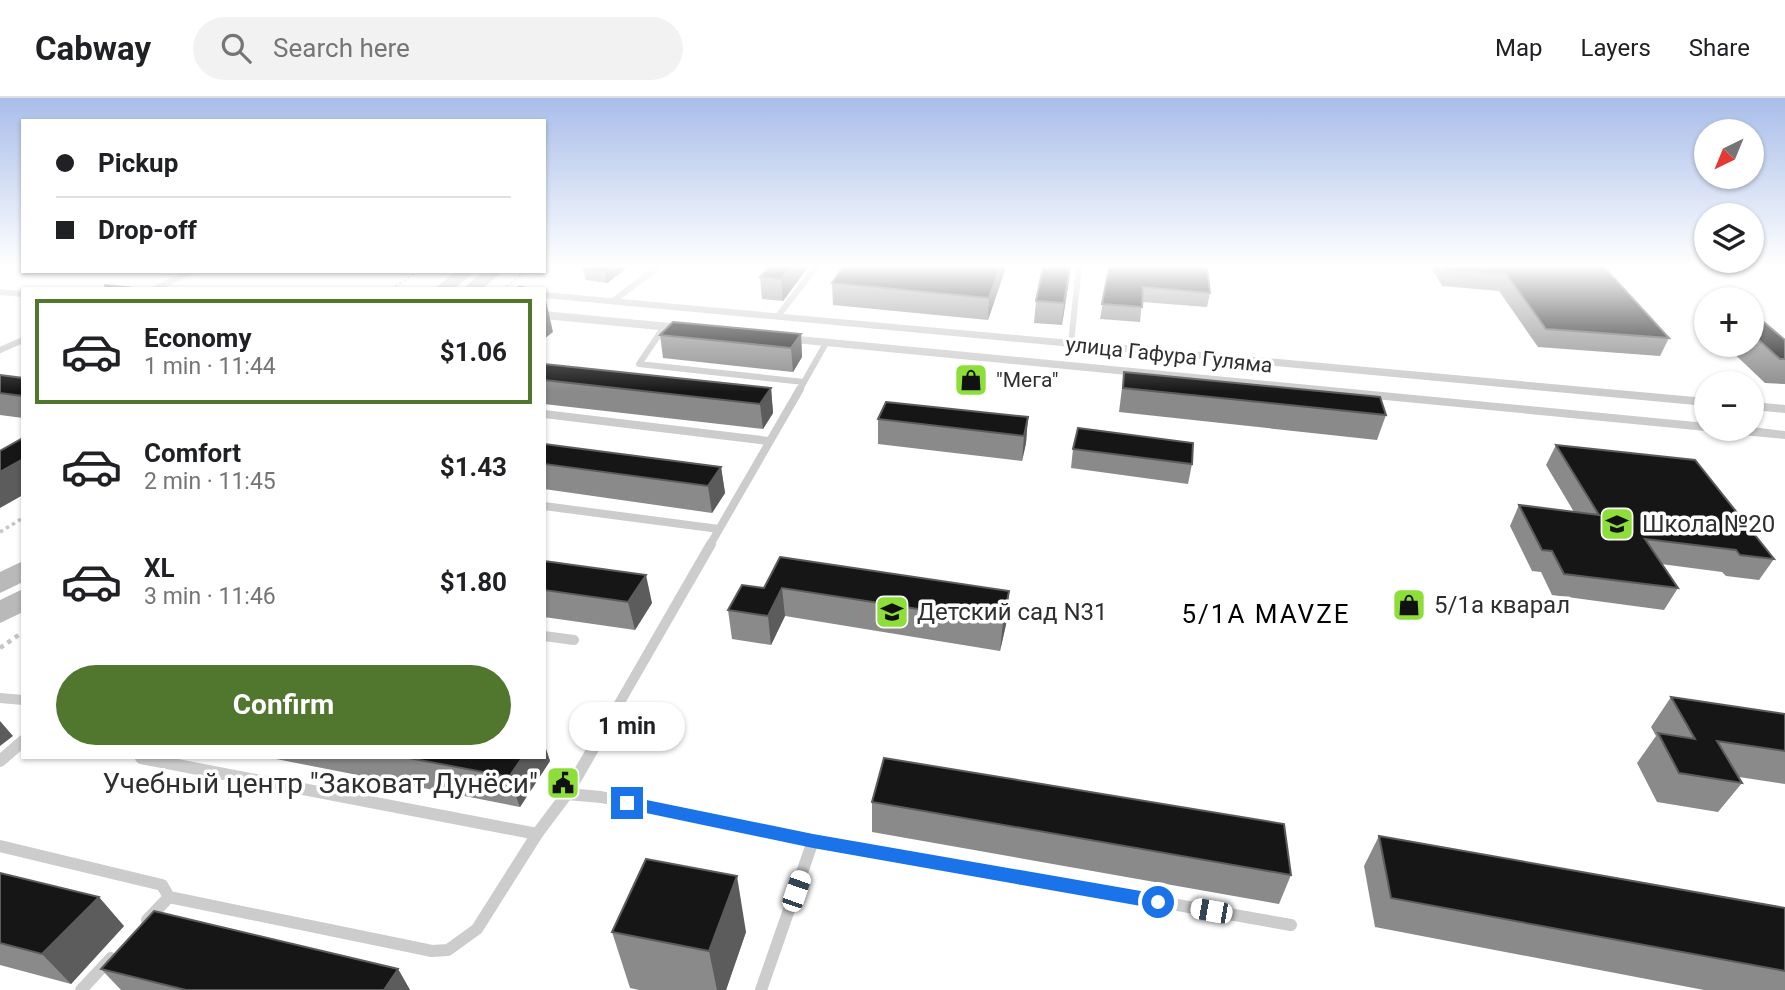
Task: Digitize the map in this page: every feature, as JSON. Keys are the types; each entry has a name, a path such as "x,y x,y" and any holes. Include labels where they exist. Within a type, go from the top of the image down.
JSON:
{"main road":[{"path":"0,584 21,570"},
{"path":"0,614 21,599"}],"street":[{"path":"692,309 1694,401"},
{"path":"546,315 705,331"},
{"name":"улица Гафура Гуляма","path":"759,336 1694,426"},
{"path":"1764,407 1785,409"},
{"path":"1764,433 1785,435"}],"lane":[{"path":"778,317 784,309"},
{"path":"1071,343 1075,309"},
{"path":"664,327 639,364 804,382"},
{"path":"0,350 21,341"},
{"path":"0,846 162,885 169,897 432,951 448,950 477,929 537,834 567,794 826,342"},
{"path":"546,414 769,441"},
{"path":"546,506 719,529"},
{"path":"546,636 574,640"},
{"path":"0,698 21,700"},
{"path":"0,761 21,743"},
{"path":"146,759 537,834"},
{"path":"567,794 601,797 813,841 1291,925"},
{"path":"761,990 813,841"},
{"path":"81,990 169,897"}],"path":[{"path":"0,532 21,519"},
{"path":"0,648 21,633"}],"building":[{"path":"1531,309 1642,309 1669,338 1546,329"},
{"path":"673,322 801,334 791,348 660,335"},
{"path":"1764,322 1785,340 1785,359 1780,359 1764,345"},
{"path":"546,364 771,388 760,404 546,380"},
{"path":"1124,372 1380,397 1386,415 1123,388"},
{"path":"0,375 21,378 21,396 0,393"},
{"path":"886,402 1028,417 1024,436 878,419"},
{"path":"1078,428 1193,443 1192,464 1073,449"},
{"path":"21,439 21,460 0,472 0,451"},
{"path":"546,444 721,467 708,486 546,464"},
{"path":"1556,445 1695,460 1774,559 1740,555 1736,550 1645,539 1678,588 1564,574 1552,551 1542,550 1519,505 1599,515"},
{"path":"780,557 1009,591 1003,622 782,588 768,616 728,610 742,585 764,588"},
{"path":"546,561 646,575 628,602 546,590"},
{"path":"1671,697 1785,714 1785,751 1717,741 1742,783 1679,773 1658,733 1695,739"},
{"path":"884,758 1284,824 1291,875 872,802"},
{"path":"414,759 521,759 509,777"},
{"path":"1379,836 1785,908 1785,971 1391,898"},
{"path":"646,859 737,876 709,951 612,932"},
{"path":"0,873 99,897 42,954 0,943"},
{"path":"154,911 398,969 384,990 186,990 101,969"}],"place":[{"name":"\"Мега\"","path":"971,380"},
{"name":"Школа №20","path":"1617,524"},
{"name":"5/1а кварал","path":"1409,605"},
{"name":"Детский сад N31","path":"892,612"},
{"name":"Учебный центр \"Заковат Дунёси\"","path":"563,783"}],"district":[{"name":"5/1A MAVZE","path":"1266,614"}],"route":[{"path":"627,803 813,841 1158,902"}]}
